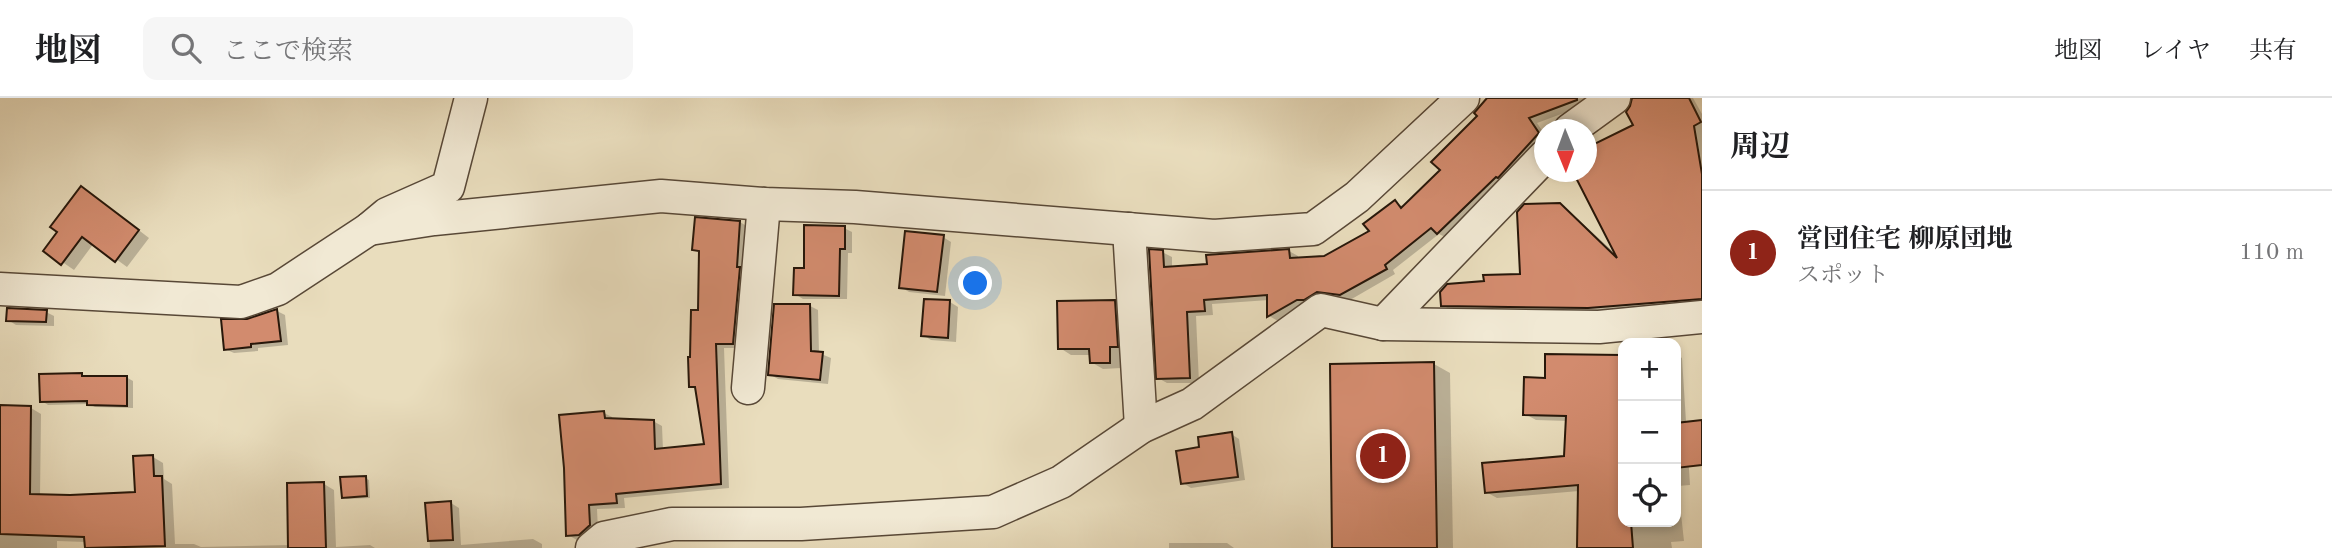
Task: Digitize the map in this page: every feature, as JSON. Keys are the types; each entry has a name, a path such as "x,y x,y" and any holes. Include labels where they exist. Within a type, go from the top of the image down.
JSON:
{"street":[{"path":"0,289 242,302 278,289 369,229 387,214 448,187 471,98"},
{"path":"369,229 434,219 661,196 764,204 855,207 1214,236 1313,229 1357,197 1462,98"},
{"path":"1585,119 1614,98"},
{"path":"1383,324 1534,167"},
{"path":"748,388 764,204"},
{"path":"1129,229 1141,428"},
{"path":"592,548 604,538 672,524 801,524 993,512 1061,482 1141,428 1192,404 1321,310 1383,324 1599,327 1702,317"}],"building":[{"path":"1487,98 1577,98 1529,118 1534,126 1534,138 1498,178 1437,234 1431,228 1385,265 1387,269 1340,295 1317,292 1267,317 1267,295 1204,300 1205,311 1187,312 1190,378 1156,379 1149,249 1163,250 1164,267 1207,264 1206,255 1289,249 1290,258 1324,256 1369,231 1363,224 1395,200 1401,208 1440,170 1431,162 1477,116 1474,113"},
{"path":"1632,98 1689,98 1701,122 1694,126 1702,174 1702,299 1588,308 1441,306 1440,292 1447,284 1484,281 1483,275 1520,274 1517,212 1524,204 1560,203 1617,258 1578,182 1597,182 1597,143 1633,125 1626,112"},
{"path":"81,186 139,230 115,262 82,237 61,265 43,251 57,232 50,227"},
{"path":"695,217 740,221 737,267 740,267 733,344 716,344 721,484 616,494 617,503 589,505 590,525 579,535 566,536 559,415 604,411 605,418 654,420 655,449 704,444 695,387 689,387 691,310 698,310 699,251 692,250"},
{"path":"804,225 845,226 845,249 840,249 839,296 793,295 794,268 804,268"},
{"path":"905,231 944,235 937,292 899,288"},
{"path":"924,299 950,300 948,338 921,336"},
{"path":"1115,300 1118,347 1110,347 1110,363 1090,363 1089,349 1058,349 1057,301"},
{"path":"774,304 810,304 811,351 823,352 820,380 768,375"},
{"path":"7,308 47,310 46,322 6,321"},
{"path":"277,309 281,341 224,350 221,319 247,319"},
{"path":"1545,354 1618,355 1618,527 1631,527 1633,548 1577,548 1578,485 1485,493 1482,463 1564,456 1566,416 1523,415 1524,377 1545,378"},
{"path":"1434,362 1437,548 1332,548 1330,364"},
{"path":"82,373 82,376 127,376 127,406 87,405 87,401 40,402 39,374"},
{"path":"0,405 31,406 30,494 135,492 133,456 153,455 154,476 162,476 165,546 85,548 84,537 0,534"},
{"path":"1702,420 1702,465 1681,467 1681,422"},
{"path":"1232,432 1238,477 1181,484 1176,451 1199,447 1198,437"},
{"path":"366,476 367,496 342,498 340,477"},
{"path":"324,482 326,548 288,548 287,483"},
{"path":"451,501 453,540 428,541 425,503"}],"place":[{"name":"営団住宅 柳原団地","path":"1383,456"}]}
